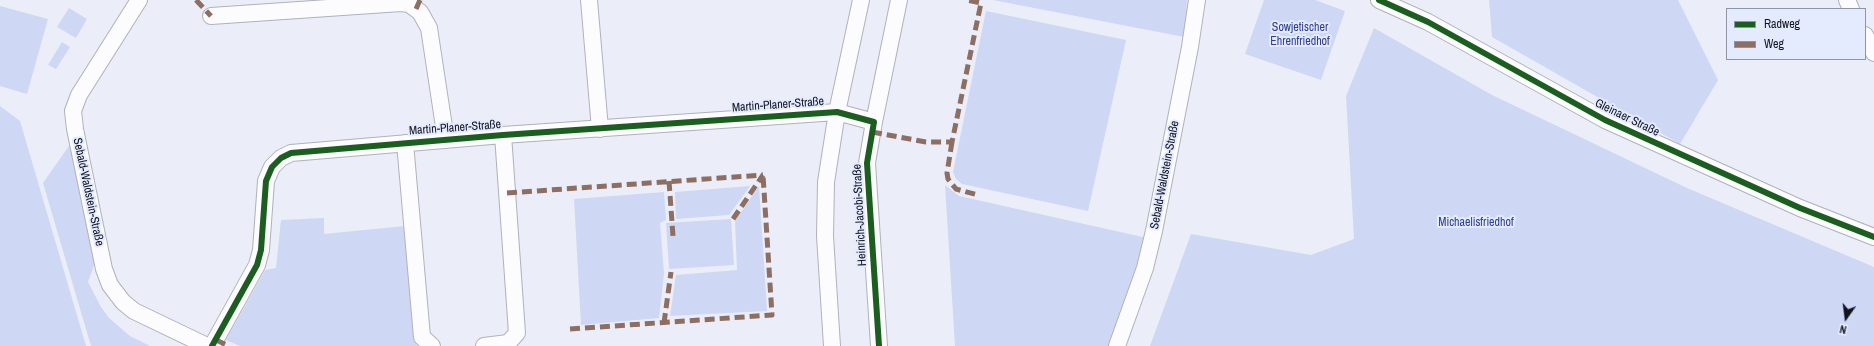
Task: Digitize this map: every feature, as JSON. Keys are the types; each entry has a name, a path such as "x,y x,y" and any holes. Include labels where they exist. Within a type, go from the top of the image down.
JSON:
{"street":[{"name":"Sebald-Waldstein-Straße","path":"139,0 79,95 73,111 74,129 104,269 110,285 123,302 134,311 207,346"},
{"path":"589,0 600,129"},
{"name":"Martin-Planer-Straße","path":"832,346 824,236 826,182 837,112 860,0"},
{"name":"Heinrich-Jacobi-Straße","path":"879,346 867,163 899,0"},
{"name":"Sebald-Waldstein-Straße","path":"1117,346 1145,268 1154,231 1190,47 1197,0"},
{"name":"Gleinaer Straße","path":"1379,0 1414,7 1605,120 1800,208 1874,237"},
{"name":"Martin-Planer-Straße","path":"211,16 401,3 409,4 420,12 429,28 446,140"},
{"path":"1866,37 1874,53"},
{"path":"837,112 874,122"},
{"name":"Martin-Planer-Straße","path":"212,346 257,265 261,250 266,181 272,167 280,158 291,153 503,135 837,112"},
{"name":"Martin-Planer-Straße","path":"484,346 508,343 517,333 503,135"},
{"name":"Martin-Planer-Straße","path":"405,143 422,337 432,346"}],"green space":[{"path":"993,0 1187,0 1184,37"},
{"name":"Sowjetischer Ehrenfriedhof","path":"1264,0 1315,0 1345,11 1321,80 1245,54"},
{"path":"1489,0 1678,0 1718,80 1680,144 1492,37"},
{"path":"0,6 48,19 27,94 0,86"},
{"path":"69,8 87,19 76,38 57,27"},
{"path":"986,11 1126,40 1088,211 962,184 956,179 953,172"},
{"name":"Michaelisfriedhof","path":"1374,28 1492,95 1687,188 1874,267 1874,346 1150,346 1191,234 1311,255 1354,239 1346,96"},
{"path":"62,42 70,47 56,69 48,65"},
{"path":"0,106 20,121 86,346 0,346"},
{"path":"71,143 96,260 88,282 101,307 109,318 130,336 150,346 91,346 43,183"},
{"path":"945,185 959,196 1147,238 1111,346 955,346"},
{"path":"750,186 729,215 676,219 675,192"},
{"path":"759,186 767,311 670,316 676,275 737,270 735,221"},
{"path":"664,192 666,220 660,223 664,273 659,318 581,325 574,199"},
{"path":"324,218 324,234 405,226 415,342 417,346 240,346 226,340 265,270 276,268 281,220"},
{"path":"731,219 734,265 669,269 666,223"}],"marked path":[{"path":"196,0 211,16"},
{"path":"416,9 420,0"},
{"path":"872,132 926,142 952,142 981,3 967,0"},
{"path":"952,142 947,173 948,179 956,189 978,195"},
{"path":"507,193 763,175"},
{"path":"733,219 763,175"},
{"path":"570,329 772,315 763,175"},
{"path":"669,181 673,236"},
{"path":"664,323 671,272"},
{"path":"216,340 229,346"}],"cycle path":[{"path":"1379,0 1428,22 1605,120 1800,208 1874,237"},
{"path":"212,346 257,265 261,250 266,181 272,167 281,158 291,153 503,135 837,112 874,122 867,163 879,346"}]}
